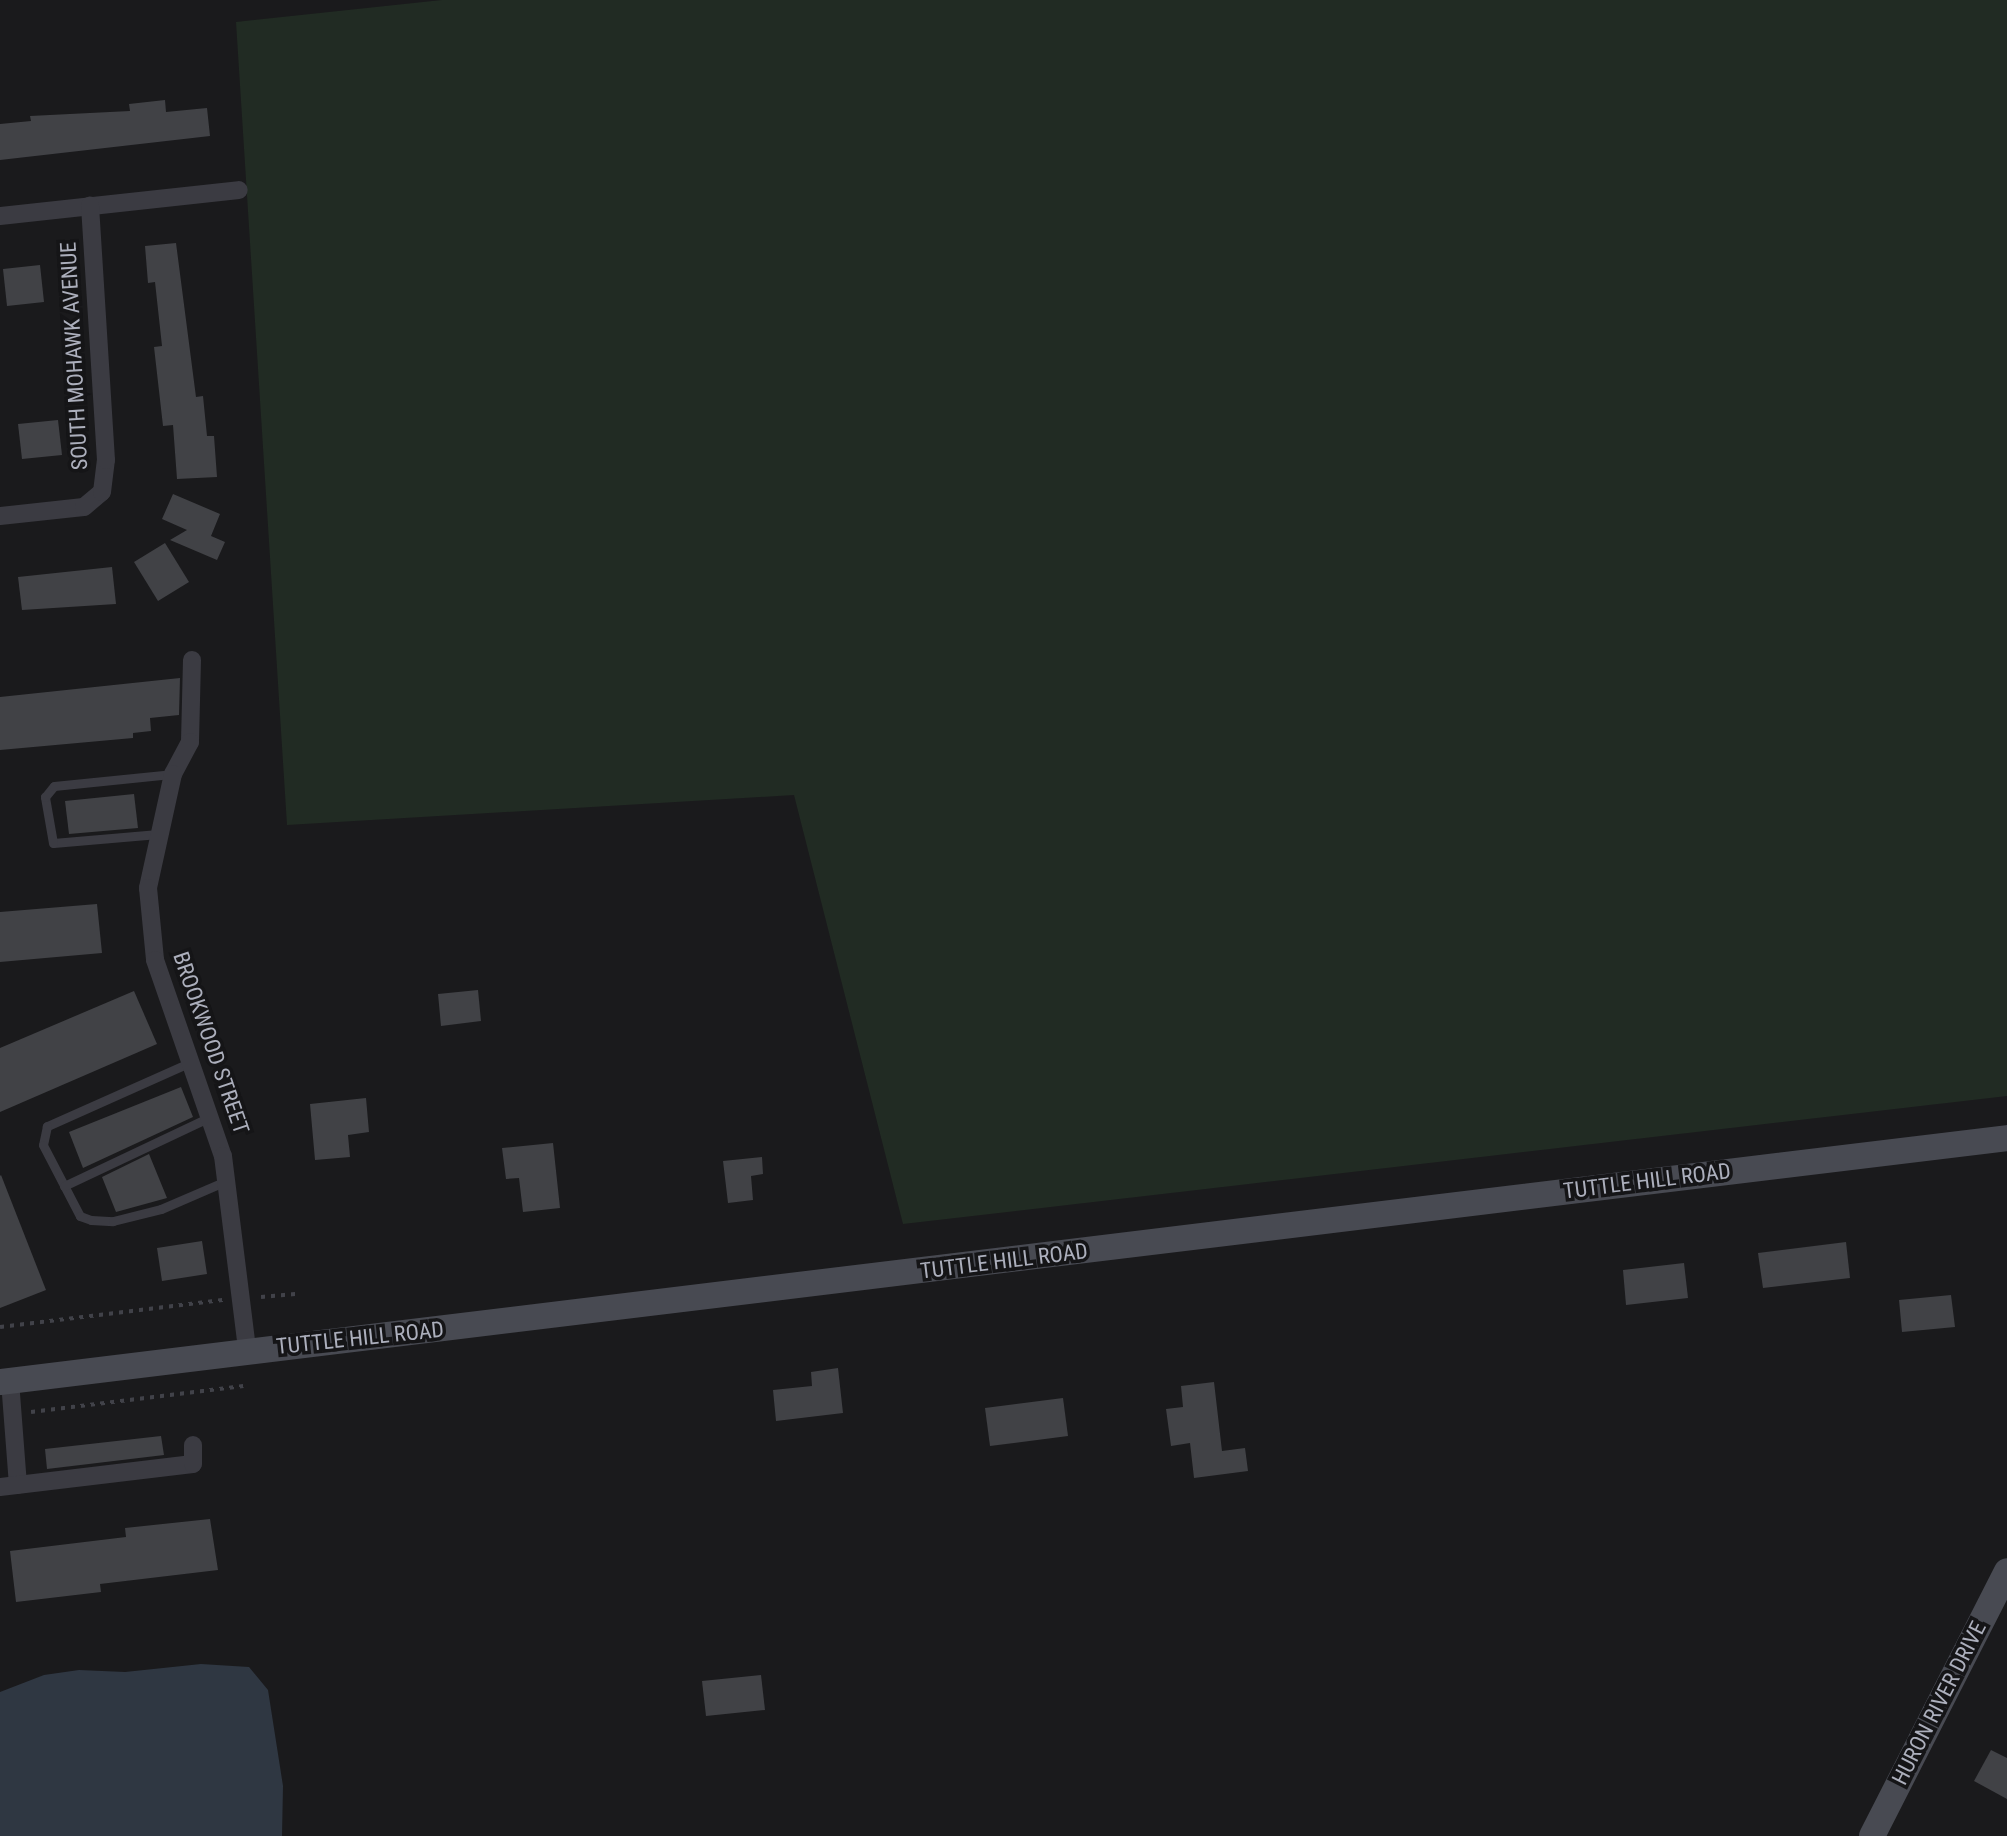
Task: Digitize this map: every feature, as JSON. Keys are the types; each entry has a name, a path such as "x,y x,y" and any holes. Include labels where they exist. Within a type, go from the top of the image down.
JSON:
{"main road":[{"name":"TUTTLE HILL ROAD","path":"5,1381 2007,1138"},
{"name":"HURON RIVER DRIVE","path":"1872,1836 2007,1571"}],"street":[{"path":"0,216 239,190"},
{"name":"SOUTH MOHAWK AVENUE","path":"0,516 84,507 102,492 106,460 90,206"},
{"name":"BROOKWOOD STREET","path":"192,660 190,742 173,774 148,888 155,960 212,1116 227,1180 247,1350"},
{"path":"5,1381 13,1414 9,1486 193,1464 193,1445"}],"lane":[{"path":"158,834 53,843 45,797 54,786 173,774"},
{"path":"191,1062 47,1126 43,1145 80,1216 113,1221 161,1209 227,1180"},
{"path":"64,1186 212,1116"}],"path":[{"path":"0,1327 240,1298 298,1294"},
{"path":"13,1414 243,1386"}],"shaded area":[{"path":"442,0 2007,0 2007,1096 903,1224 794,795 287,825 236,22"},
{"path":"201,1664 249,1667 268,1690 283,1786 282,1836 0,1836 0,1692 44,1675 79,1670 125,1672"}],"building":[{"path":"165,100 166,112 207,108 210,136 0,160 0,124 31,121 30,116 130,111 129,104"},
{"path":"176,243 196,397 203,396 207,436 214,436 217,477 177,479 173,425 163,426 154,347 162,346 155,282 148,283 145,246"},
{"path":"40,265 44,302 7,306 3,269"},
{"path":"58,420 62,455 22,459 18,424"},
{"path":"173,494 220,514 211,536 225,542 217,560 170,540 187,530 162,519"},
{"path":"165,543 189,582 158,601 134,562"},
{"path":"112,567 116,604 22,610 18,577"},
{"path":"180,678 179,715 150,718 151,731 133,733 133,738 0,750 0,697"},
{"path":"134,794 138,828 69,834 65,801"},
{"path":"97,904 102,953 0,962 0,912"},
{"path":"478,990 481,1021 441,1026 438,994"},
{"path":"134,991 157,1044 0,1112 0,1048"},
{"path":"181,1087 193,1117 83,1168 69,1132"},
{"path":"366,1098 369,1132 348,1135 350,1157 315,1160 310,1104"},
{"path":"553,1143 560,1208 523,1212 519,1178 506,1179 502,1148"},
{"path":"149,1154 167,1198 116,1212 102,1177"},
{"path":"762,1157 763,1174 751,1176 753,1200 728,1203 723,1161"},
{"path":"0,1176 46,1290 0,1308"},
{"path":"202,1241 207,1274 162,1281 157,1248"},
{"path":"1846,1242 1850,1278 1763,1288 1758,1253"},
{"path":"1684,1263 1688,1298 1626,1305 1623,1270"},
{"path":"1951,1295 1955,1327 1902,1332 1899,1300"},
{"path":"838,1368 843,1413 776,1421 773,1390 812,1386 811,1372"},
{"path":"1214,1382 1222,1451 1245,1448 1248,1471 1194,1478 1190,1443 1171,1446 1166,1409 1183,1407 1181,1386"},
{"path":"1063,1398 1068,1436 990,1446 985,1408"},
{"path":"161,1436 164,1455 47,1469 45,1449"},
{"path":"210,1519 218,1570 100,1584 101,1592 16,1602 10,1551 126,1537 125,1528"},
{"path":"761,1675 765,1710 706,1716 702,1681"},
{"path":"1991,1750 2007,1758 2007,1799 1974,1781"}]}
